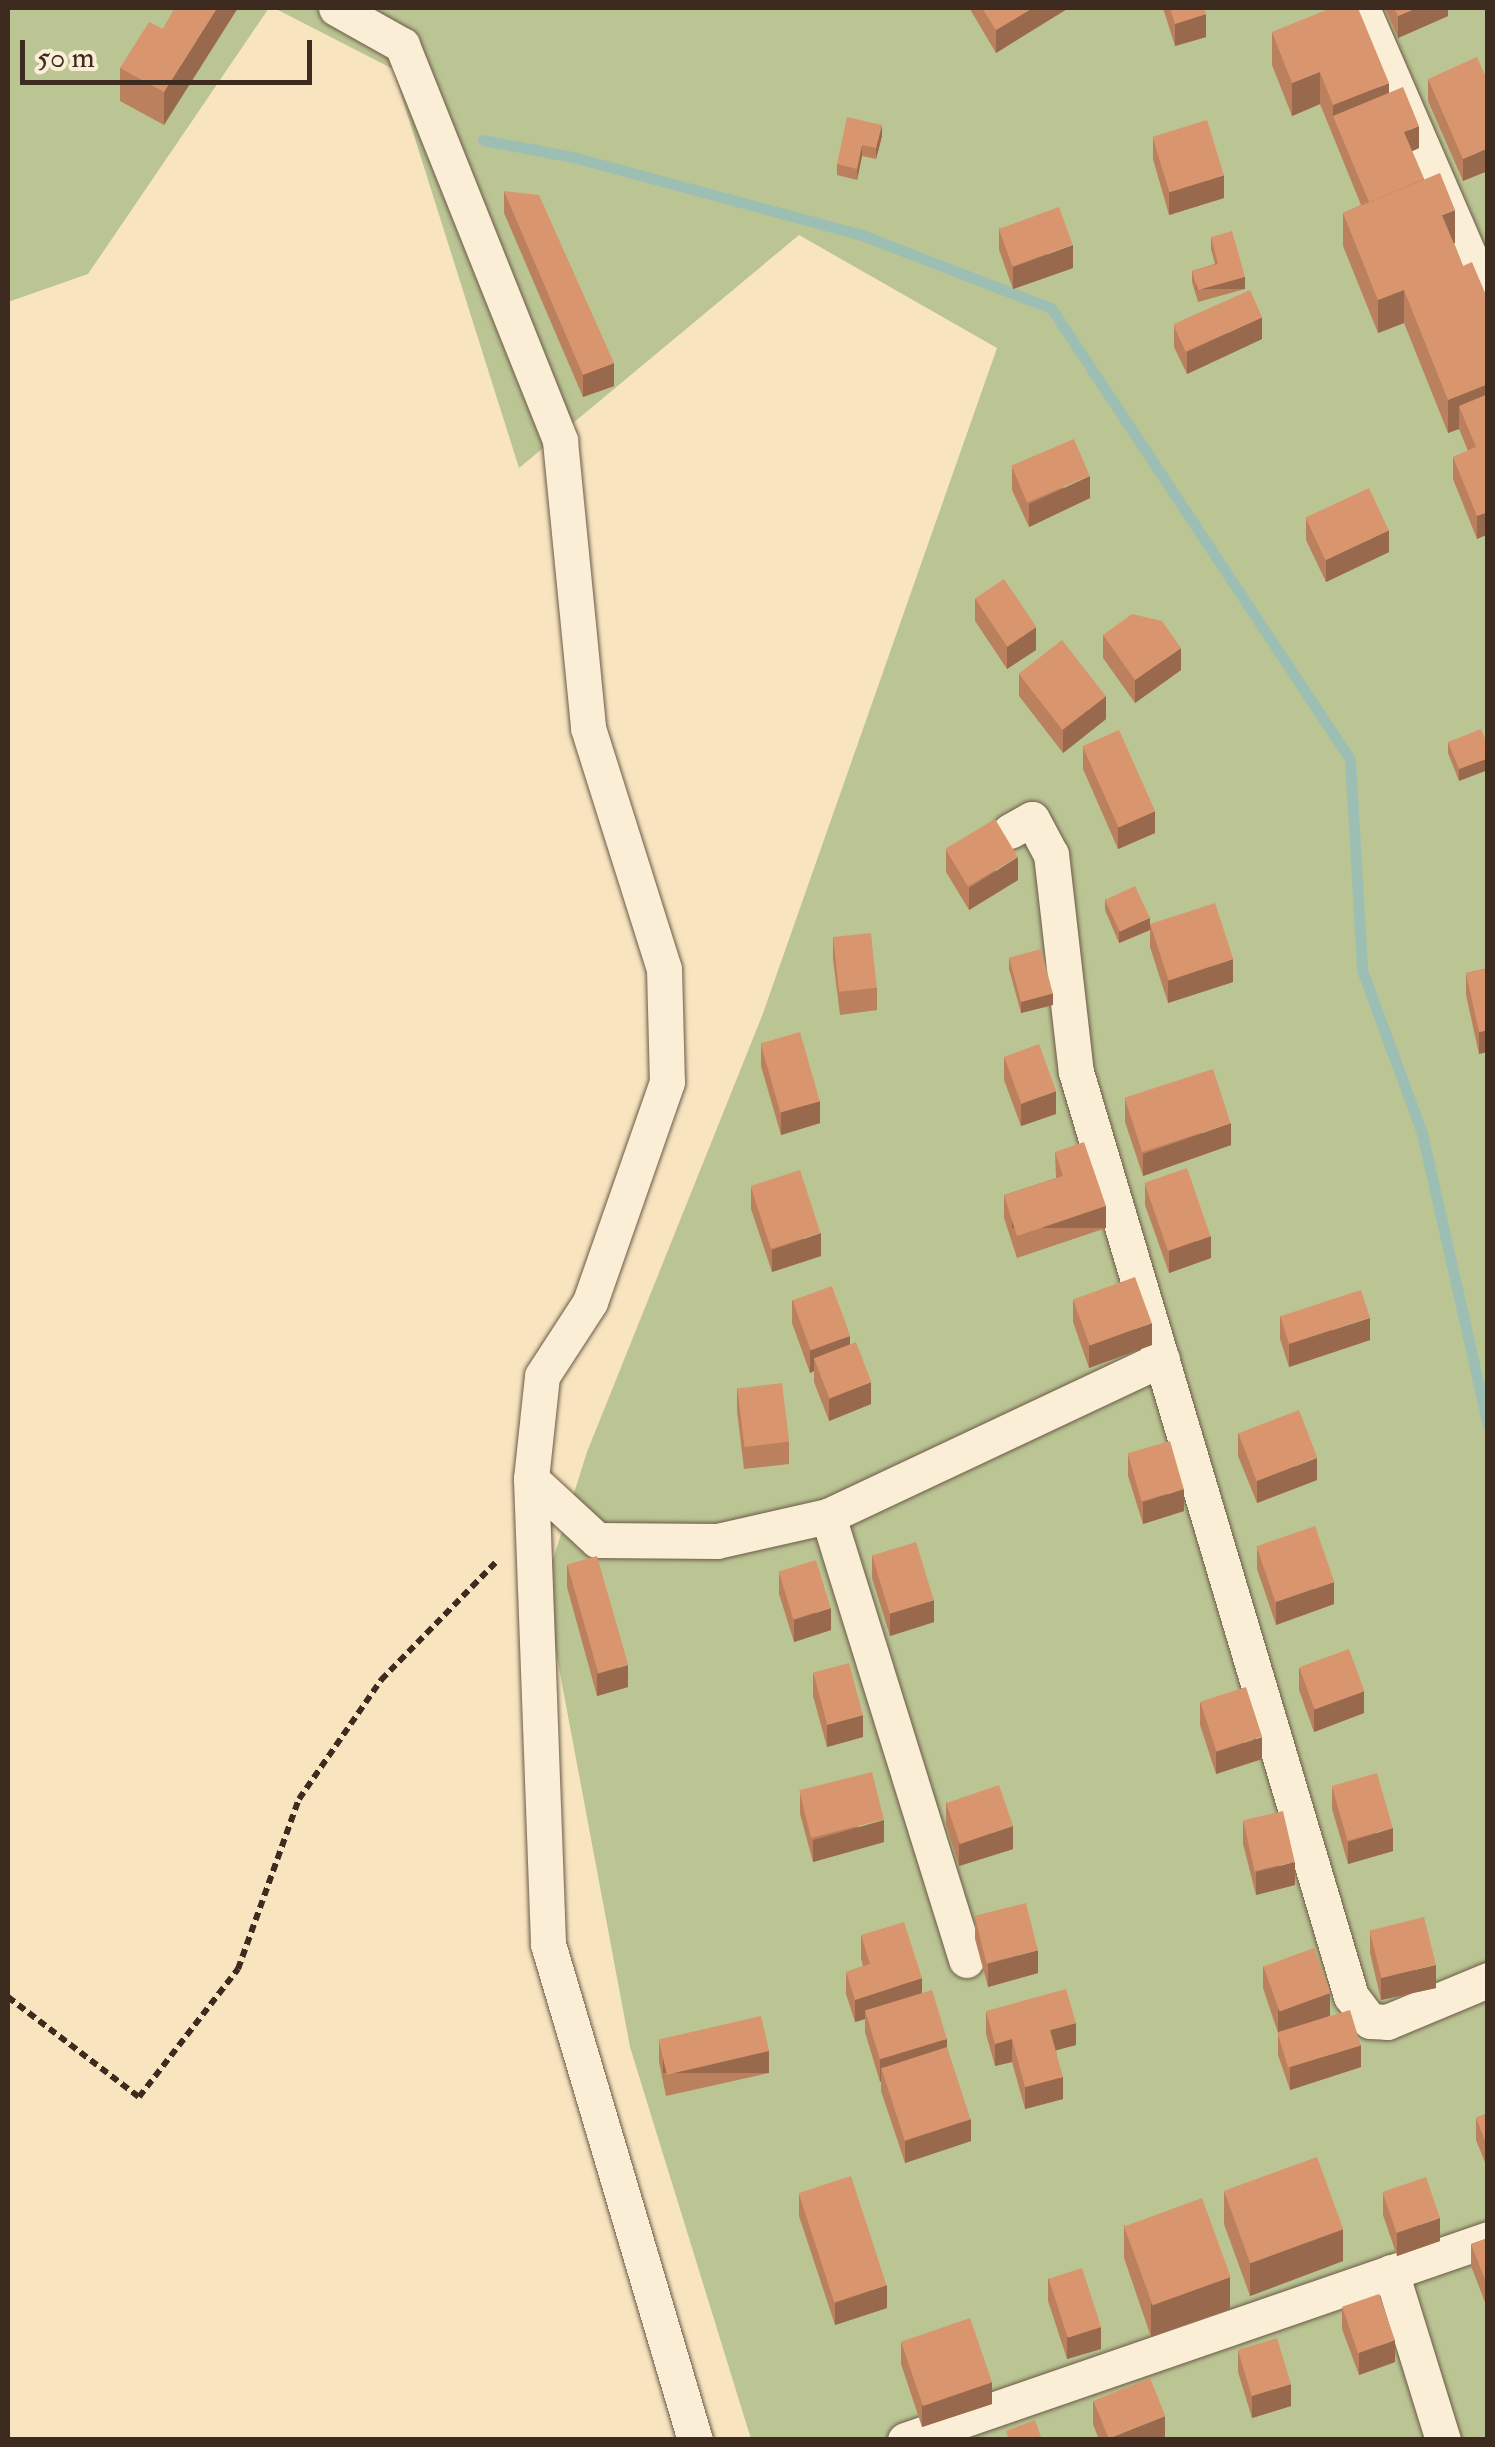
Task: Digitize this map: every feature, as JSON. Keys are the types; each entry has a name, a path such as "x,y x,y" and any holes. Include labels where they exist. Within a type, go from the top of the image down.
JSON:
{"street":[{"path":"336,8 402,44 560,440 588,728 664,969 667,1082 590,1302 542,1376 531,1479 548,1944 695,2440"},
{"path":"1362,8 1488,299"},
{"path":"1010,831 1032,819 1051,854 1076,1072 1351,1996 1370,2021 1387,2022 1488,1980"},
{"path":"531,1479 597,1540 717,1541 828,1516 1162,1359"},
{"path":"828,1516 966,1960"},
{"path":"905,2440 1488,2238"},
{"path":"1391,2272 1443,2440"}],"path":[{"path":"8,1998 138,2097 238,1968 298,1800 381,1680 532,1524"}],"green space":[{"path":"8,8 269,8 88,274 8,302"},
{"path":"274,8 1487,8 1487,2439 751,2439 630,2047 544,1588 587,1452 762,1016 997,348 799,235 519,468 393,69"}],"building":[{"path":"175,8 217,8 164,92 120,68 149,22 163,29"},
{"path":"982,8 1033,8 996,30"},
{"path":"1170,8 1204,8 1206,14 1175,24"},
{"path":"1331,8 1358,8 1389,83 1333,105 1320,72 1292,83 1272,32"},
{"path":"1394,8 1417,8 1398,16"},
{"path":"1477,57 1488,82 1488,148 1463,159 1428,79"},
{"path":"1403,87 1419,126 1404,132 1424,179 1369,202 1333,116"},
{"path":"847,117 882,125 876,148 862,145 857,169 837,164"},
{"path":"1207,120 1224,175 1169,192 1152,137"},
{"path":"1440,173 1455,210 1442,215 1463,266 1472,262 1488,300 1488,384 1448,400 1404,290 1378,300 1343,213"},
{"path":"504,191 539,195 614,363 583,375"},
{"path":"1059,207 1073,245 1013,266 999,229"},
{"path":"1232,231 1245,277 1198,290 1192,271 1218,264 1211,237"},
{"path":"1250,290 1262,317 1185,352 1173,324"},
{"path":"1488,394 1488,512 1477,516 1453,457 1476,447 1459,406"},
{"path":"1074,439 1090,476 1027,502 1011,466"},
{"path":"1369,488 1389,531 1325,560 1306,518"},
{"path":"1004,579 1036,627 1007,647 975,599"},
{"path":"1132,614 1162,621 1181,648 1135,680 1103,635"},
{"path":"1062,640 1106,696 1062,730 1019,674"},
{"path":"1481,729 1488,758 1459,769 1448,742"},
{"path":"1119,730 1155,811 1119,828 1082,746"},
{"path":"995,819 1018,857 968,887 945,849"},
{"path":"1135,886 1150,918 1120,932 1105,900"},
{"path":"1215,903 1233,959 1169,980 1150,924"},
{"path":"871,933 877,988 839,992 833,937"},
{"path":"1041,949 1053,993 1021,1002 1009,958"},
{"path":"1488,968 1488,1030 1479,1032 1466,973"},
{"path":"800,1032 820,1101 780,1113 761,1043"},
{"path":"1039,1044 1056,1091 1021,1104 1004,1057"},
{"path":"1213,1069 1231,1123 1142,1152 1125,1098"},
{"path":"1084,1142 1106,1206 1017,1236 1004,1195 1063,1176 1055,1152"},
{"path":"1187,1168 1210,1236 1168,1251 1144,1183"},
{"path":"800,1170 820,1233 771,1249 751,1186"},
{"path":"1135,1277 1152,1323 1090,1346 1073,1300"},
{"path":"832,1286 850,1336 811,1350 793,1300"},
{"path":"1361,1290 1370,1318 1289,1344 1280,1316"},
{"path":"856,1342 871,1382 829,1398 814,1358"},
{"path":"782,1383 789,1442 745,1447 737,1388"},
{"path":"1299,1410 1317,1458 1257,1481 1238,1433"},
{"path":"1170,1441 1184,1489 1141,1501 1128,1453"},
{"path":"1315,1526 1334,1582 1276,1602 1256,1546"},
{"path":"916,1542 934,1600 890,1614 872,1555"},
{"path":"597,1556 628,1665 598,1673 567,1565"},
{"path":"816,1560 831,1608 793,1619 779,1571"},
{"path":"1349,1649 1364,1691 1315,1709 1299,1667"},
{"path":"849,1663 863,1715 827,1725 813,1673"},
{"path":"1246,1687 1262,1736 1216,1751 1200,1702"},
{"path":"872,1772 884,1820 811,1838 799,1790"},
{"path":"1377,1773 1393,1828 1348,1841 1332,1786"},
{"path":"999,1785 1013,1826 960,1844 946,1803"},
{"path":"1283,1811 1295,1862 1255,1871 1243,1820"},
{"path":"1026,1903 1038,1951 986,1963 975,1916"},
{"path":"1424,1917 1436,1965 1382,1978 1370,1931"},
{"path":"904,1922 922,1978 855,2000 846,1972 870,1964 861,1935"},
{"path":"1314,1948 1330,1993 1280,2012 1263,1966"},
{"path":"1066,1989 1076,2023 1050,2030 1063,2077 1025,2087 1012,2039 995,2044 986,2011"},
{"path":"932,1990 947,2039 880,2059 865,2010"},
{"path":"1350,2010 1361,2045 1288,2068 1277,2032"},
{"path":"761,2016 769,2051 667,2075 659,2040"},
{"path":"947,2047 970,2119 905,2141 881,2068"},
{"path":"1488,2113 1488,2148 1476,2118"},
{"path":"1317,2157 1343,2229 1250,2263 1224,2191"},
{"path":"851,2176 887,2285 834,2302 799,2193"},
{"path":"1426,2177 1440,2218 1397,2233 1383,2192"},
{"path":"1202,2198 1231,2277 1153,2305 1124,2226"},
{"path":"1488,2238 1488,2287 1471,2244"},
{"path":"1082,2268 1101,2327 1068,2338 1049,2279"},
{"path":"1379,2294 1395,2340 1358,2353 1342,2307"},
{"path":"970,2318 992,2382 923,2406 901,2342"},
{"path":"1277,2338 1291,2384 1252,2396 1238,2350"},
{"path":"1150,2378 1165,2416 1109,2439 1093,2401"},
{"path":"1035,2420 1042,2440 1009,2440 1006,2431"}],"waterway":[{"path":"483,140 573,157 859,234 1051,308 1350,759 1362,970 1422,1133 1488,1426"}]}
